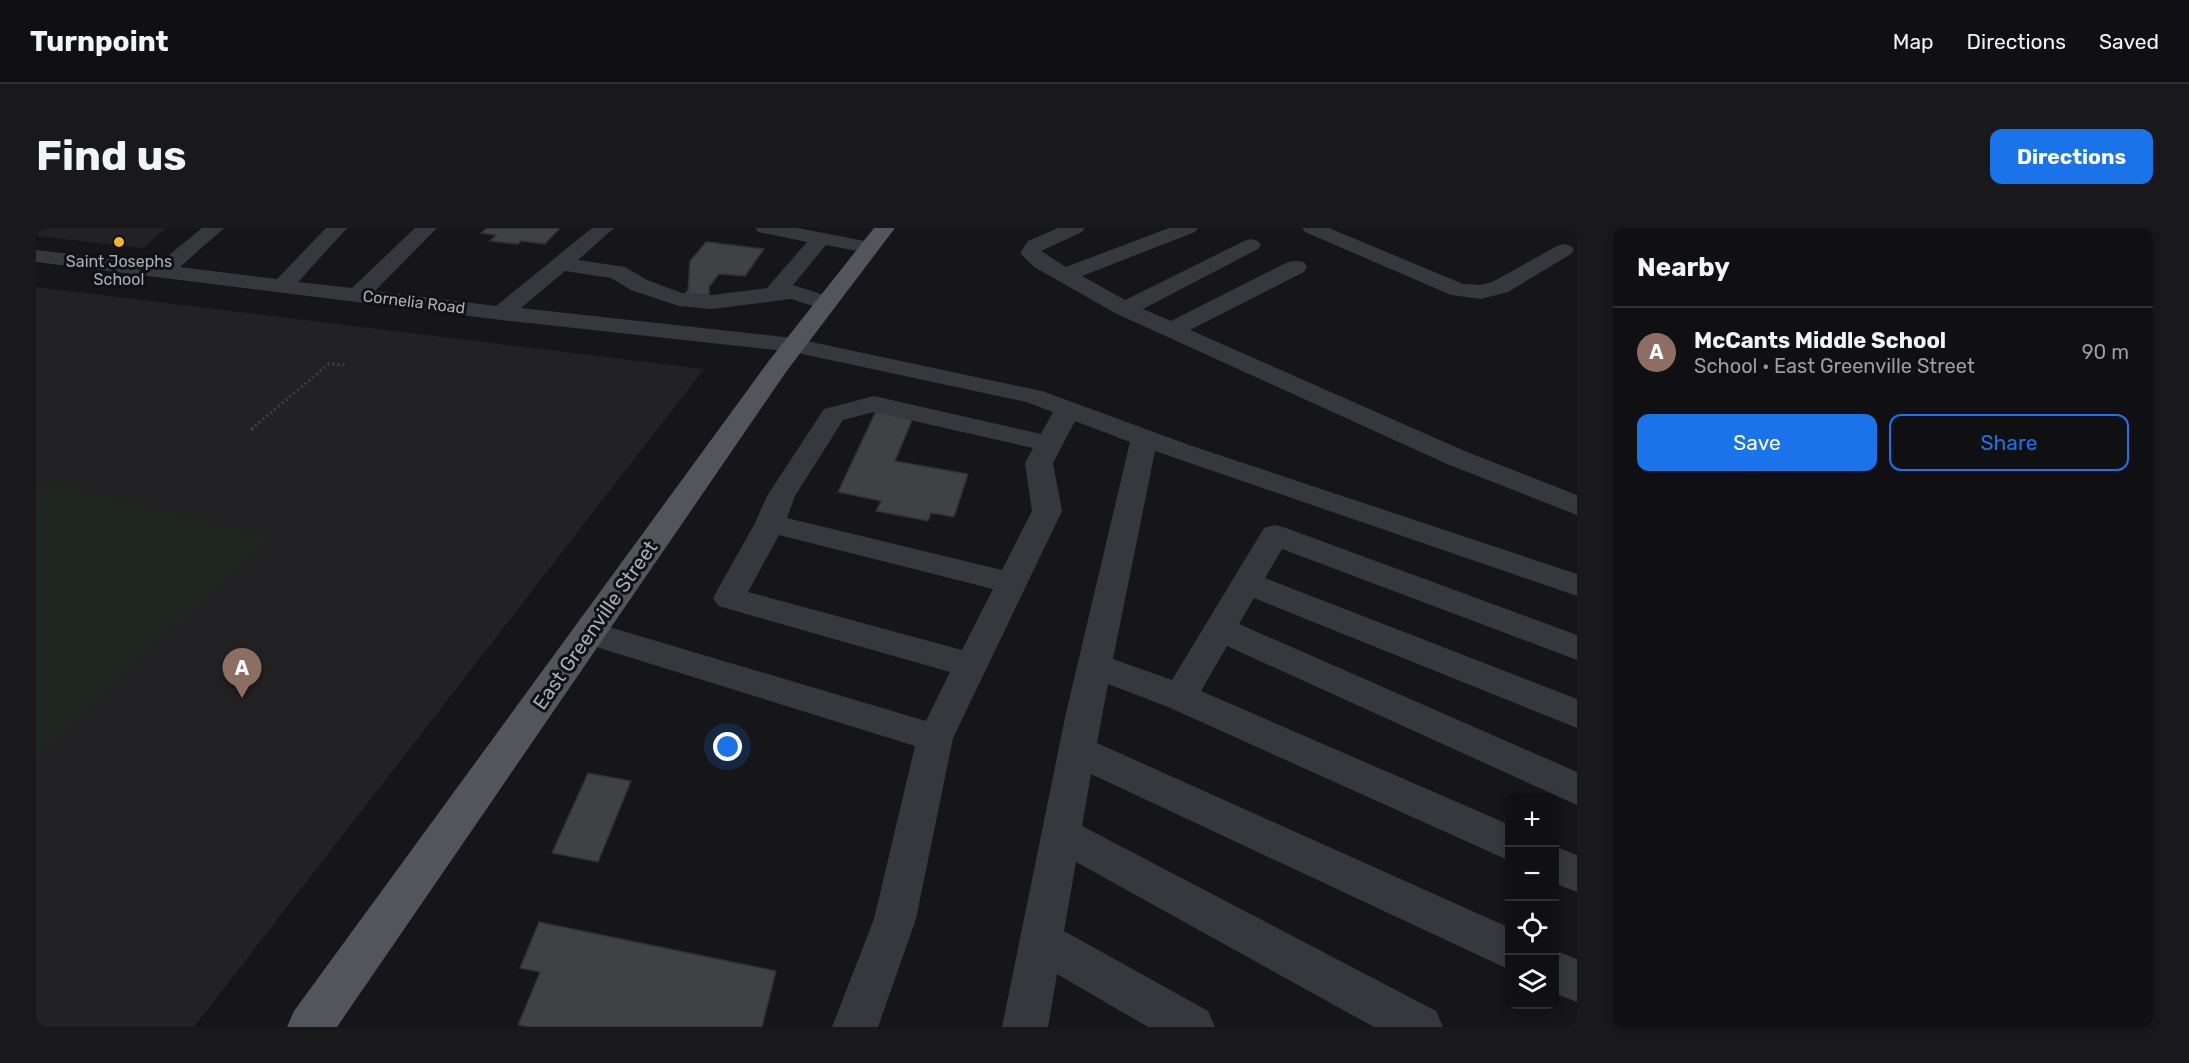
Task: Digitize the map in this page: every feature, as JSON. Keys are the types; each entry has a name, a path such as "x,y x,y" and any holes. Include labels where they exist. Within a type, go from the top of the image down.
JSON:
{"main road":[{"name":"East Greenville Street","path":"310,1027 793,345 877,238"}],"street":[{"path":"163,271 214,228"},
{"path":"282,286 337,228"},
{"path":"358,295 427,228"},
{"path":"501,313 604,228"},
{"path":"765,228 821,238 877,238"},
{"path":"1075,228 1035,245 1030,253 1125,309 1457,458 1577,506"},
{"path":"1066,274 1188,228"},
{"path":"1312,228 1459,290 1481,292 1500,287 1564,250"},
{"path":"773,295 821,238"},
{"path":"1125,309 1266,252 1172,330"},
{"name":"Cornelia Road","path":"36,256 501,313 793,345 1034,396 1144,438 1577,585"},
{"path":"560,264 617,272 639,285 687,300 712,302 792,292 825,303"},
{"path":"970,665 729,598 770,523 781,496 833,415 874,404 1049,444"},
{"path":"855,1027 895,919 935,738 1047,511 1039,463 1068,409"},
{"path":"1025,1027 1077,751 1144,438"},
{"path":"770,523 1011,583"},
{"path":"1180,697 1275,535 1577,648"},
{"path":"1247,583 1577,714"},
{"path":"1220,629 1577,789"},
{"path":"589,633 935,738"},
{"path":"1095,666 1180,697 1505,842"},
{"path":"1077,751 1505,948"},
{"path":"1061,834 1420,1027"},
{"path":"1559,866 1577,874"},
{"path":"1041,941 1192,1027"},
{"path":"1559,973 1577,981"}],"path":[{"path":"251,430 329,364 345,365"}],"shaded area":[{"name":"Saint Josephs School","path":"36,228 166,228 143,248 36,236"},
{"path":"36,287 704,369 194,1027 36,1027"},
{"path":"50,482 274,536 36,759 36,492"}],"building":[{"path":"487,228 559,229 545,244 521,241 518,244 490,241 496,235 481,233"},
{"path":"706,242 764,249 745,276 719,274 709,287 709,295 685,294 688,290 690,261"},
{"path":"876,411 913,418 895,461 968,474 954,517 931,513 928,521 876,511 881,501 838,492"},
{"path":"588,773 631,781 598,862 552,853"},
{"path":"539,922 776,971 762,1027 527,1027 518,1025 540,972 520,968"}],"place":[{"name":"Saint Josephs School","path":"119,242"},
{"name":"McCants Middle School","path":"242,698"}]}
